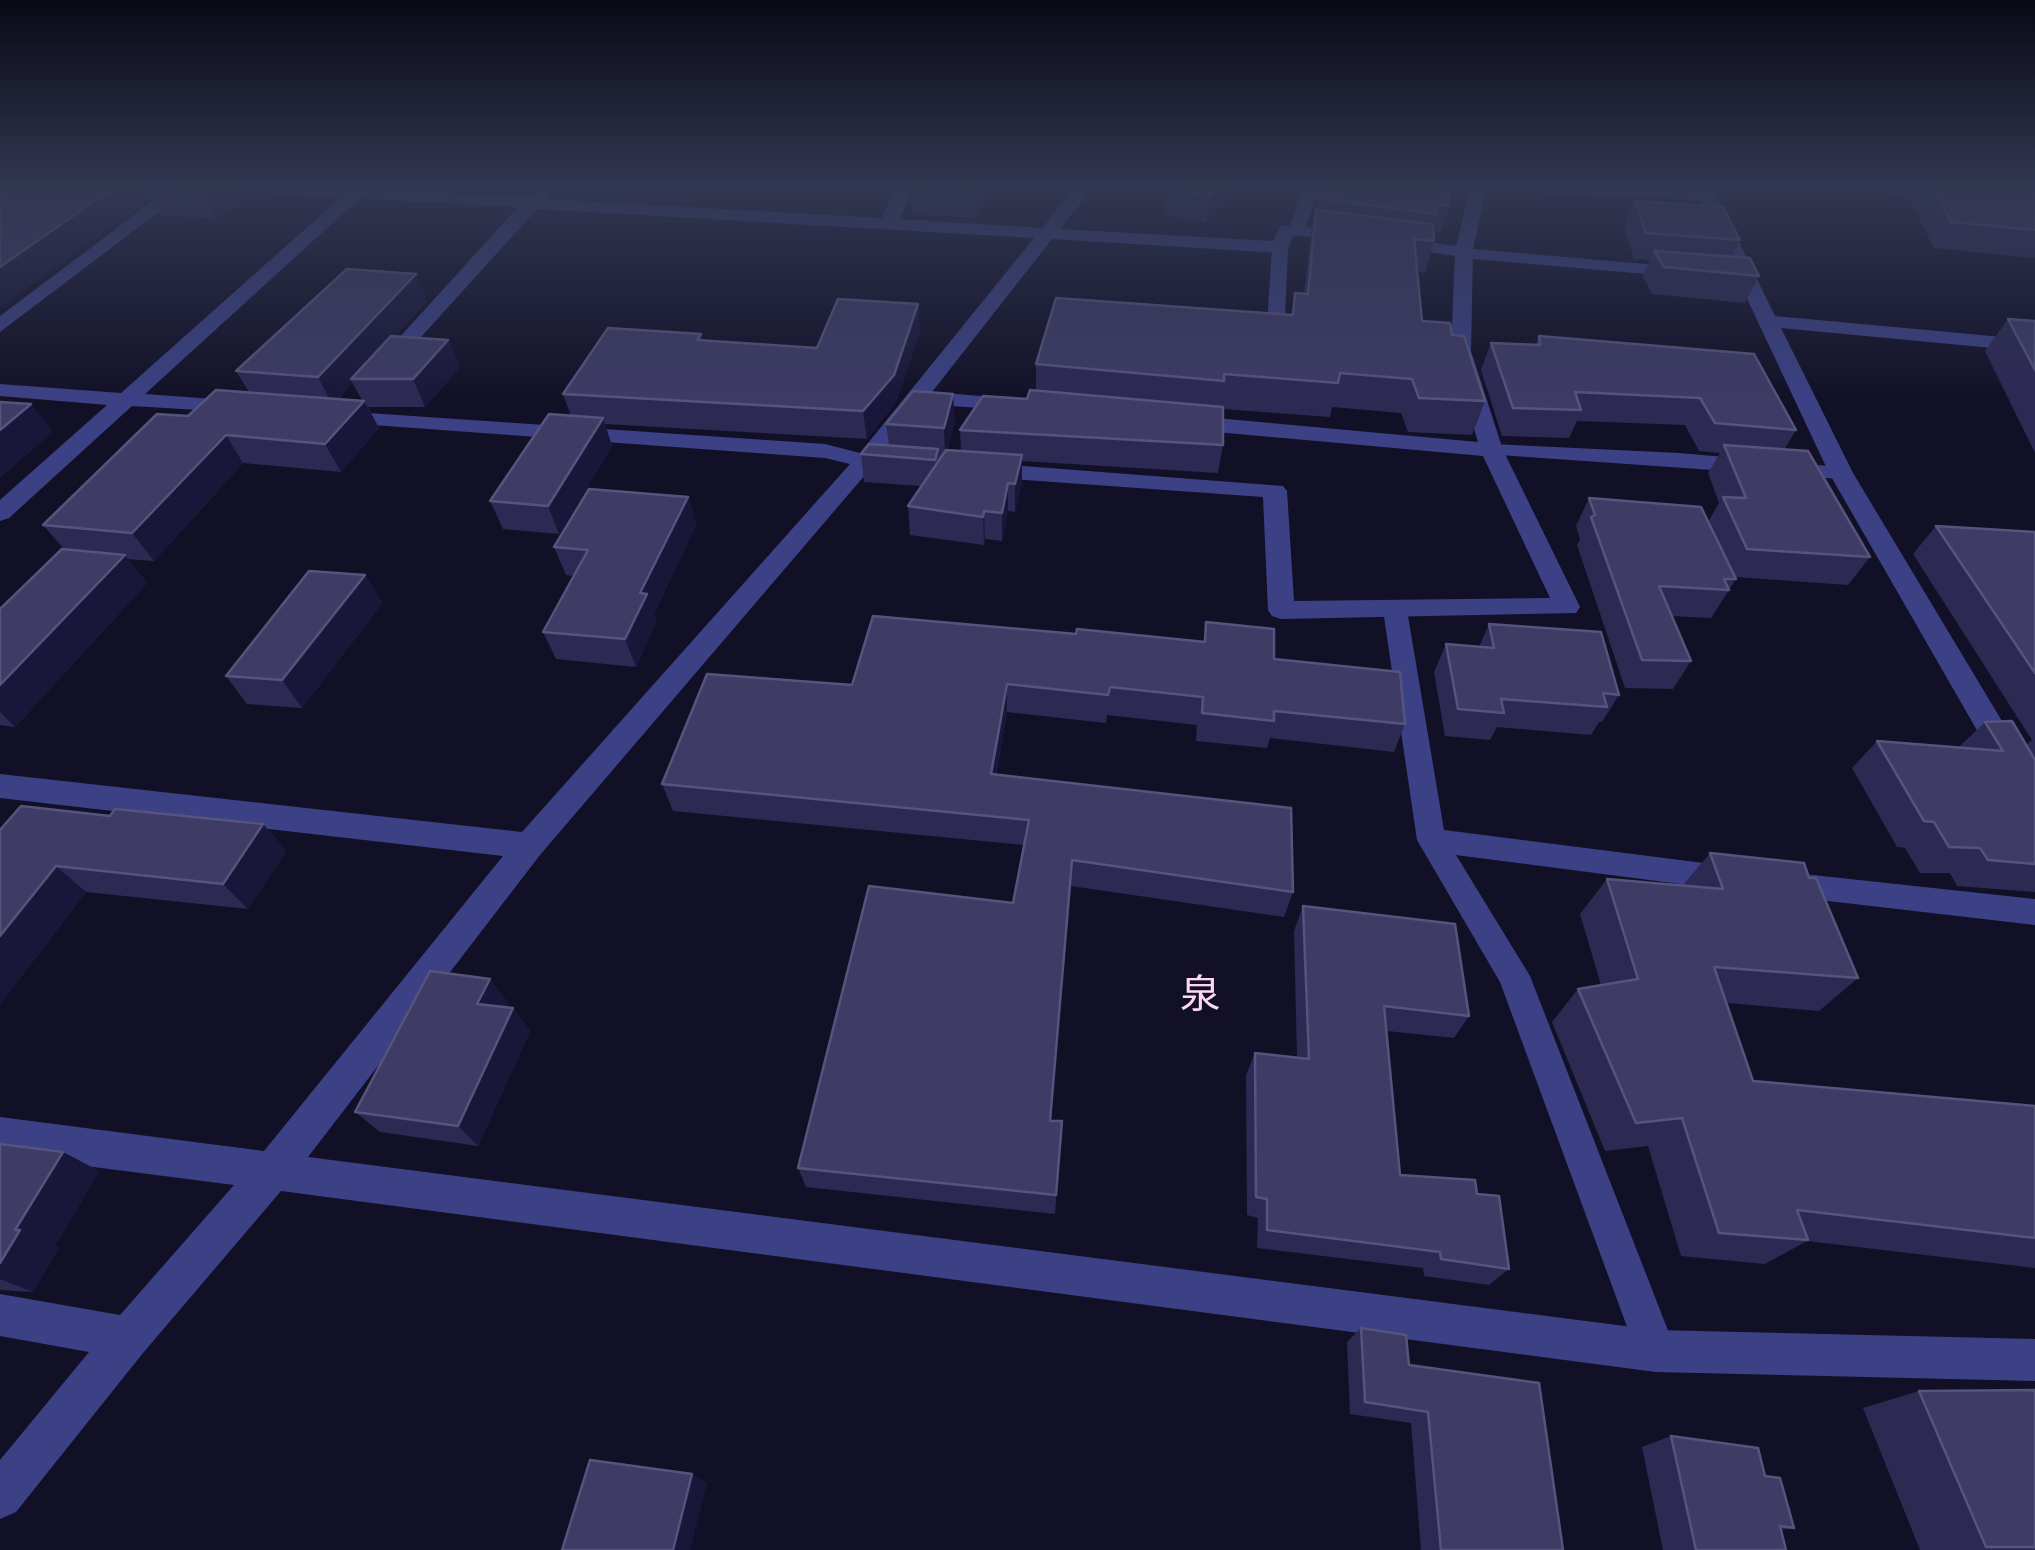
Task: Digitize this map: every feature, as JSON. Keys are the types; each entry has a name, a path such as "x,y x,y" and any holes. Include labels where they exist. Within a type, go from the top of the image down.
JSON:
{"street":[{"path":"0,326 89,258"},
{"path":"0,513 282,258"},
{"path":"353,401 482,258"},
{"path":"0,1496 128,1338 271,1173 530,846 864,462 1026,258"},
{"path":"962,468 1275,490 1281,610 1568,608 1492,450 1461,350 1464,258"},
{"path":"1723,258 1727,276 1769,321 1841,473 2035,803"},
{"path":"1769,321 2035,346"},
{"path":"0,390 261,410"},
{"path":"916,397 1034,408"},
{"path":"300,412 353,401 923,466"},
{"path":"1153,419 1492,450"},
{"path":"0,786 530,846"},
{"path":"0,1136 1656,1350 2035,1360"},
{"path":"0,1315 128,1338"}],"lane":[{"path":"1275,340 1279,258"},
{"path":"1548,258 1727,276"},
{"path":"1492,450 1680,459 1841,473"},
{"path":"1394,610 1431,840 1514,976 1656,1350"},
{"path":"1431,840 2035,912"}],"building":[{"path":"1311,258 1416,258 1422,321 1450,323 1452,335 1464,336 1485,401 1419,398 1412,379 1340,373 1338,383 1224,374 1224,381 1036,364 1056,298 1293,315 1295,293 1308,294"},
{"path":"1659,258 1750,258 1759,276 1664,267"},
{"path":"347,269 416,274 318,377 236,371"},
{"path":"838,299 918,304 894,375 863,411 563,394 608,328 701,334 697,340 817,348"},
{"path":"2008,319 2035,321 2035,370"},
{"path":"391,336 448,340 413,379 351,379"},
{"path":"1539,336 1754,354 1796,430 1715,423 1700,398 1575,392 1581,410 1513,408 1491,343 1540,345"},
{"path":"216,390 364,401 325,444 226,435 132,533 43,525 157,414 188,416"},
{"path":"1030,390 1223,407 1223,445 960,430 983,396 1027,399"},
{"path":"913,391 953,394 944,428 886,424"},
{"path":"0,402 31,404 0,430"},
{"path":"549,414 603,418 548,506 490,501"},
{"path":"869,444 938,449 935,460 861,454"},
{"path":"1724,445 1808,451 1870,557 1747,549 1723,497 1746,498"},
{"path":"946,450 1022,455 1015,484 1008,483 1002,513 984,511 983,517 908,506"},
{"path":"589,489 688,497 640,593 647,594 625,639 543,632 588,550 554,547"},
{"path":"1589,498 1701,507 1736,579 1724,579 1729,590 1659,586 1691,661 1642,660 1591,517 1595,515"},
{"path":"1936,526 2035,532 2035,673"},
{"path":"62,549 125,555 0,685 0,609"},
{"path":"309,571 365,575 282,680 226,676"},
{"path":"873,616 1205,642 1206,622 1274,629 1274,659 1400,672 1405,724 1274,711 1274,721 1202,713 1203,697 1110,687 1108,695 1007,684 991,774 1291,808 1293,892 1072,860 1050,1121 1062,1121 1056,1195 798,1168 869,886 1013,903 1029,820 662,784 707,674 852,685"},
{"path":"1489,624 1601,632 1619,695 1603,693 1607,707 1501,699 1504,713 1458,709 1446,644 1494,648"},
{"path":"2012,721 2035,760 2035,864 1988,860 1980,848 1949,847 1934,822 1924,821 1877,741 2003,751 1985,722"},
{"path":"21,806 110,816 115,809 263,824 223,884 56,866 0,936 0,830"},
{"path":"1710,853 1804,863 1809,878 1816,878 1858,978 1714,967 1753,1081 2035,1106 2035,1238 1797,1210 1808,1240 1719,1233 1682,1118 1636,1123 1578,989 1638,979 1607,879 1723,889"},
{"path":"1303,906 1455,924 1469,1016 1384,1006 1400,1175 1475,1180 1477,1194 1499,1196 1509,1269 1441,1259 1440,1252 1267,1230 1267,1199 1256,1197 1255,1053 1309,1059"},
{"path":"430,971 490,979 477,1004 513,1008 458,1126 355,1112"},
{"path":"0,1144 63,1152 15,1230 20,1230 0,1263"},
{"path":"1361,1328 1406,1335 1409,1365 1539,1383 1563,1550 1441,1550 1428,1412 1365,1402"},
{"path":"2035,1390 2035,1547 1986,1547 1919,1391"},
{"path":"1671,1436 1758,1448 1765,1476 1780,1478 1794,1528 1780,1526 1786,1550 1696,1550"},
{"path":"590,1460 692,1474 673,1550 562,1550"}],"district":[{"name":"泉","path":"1200,996"}]}
